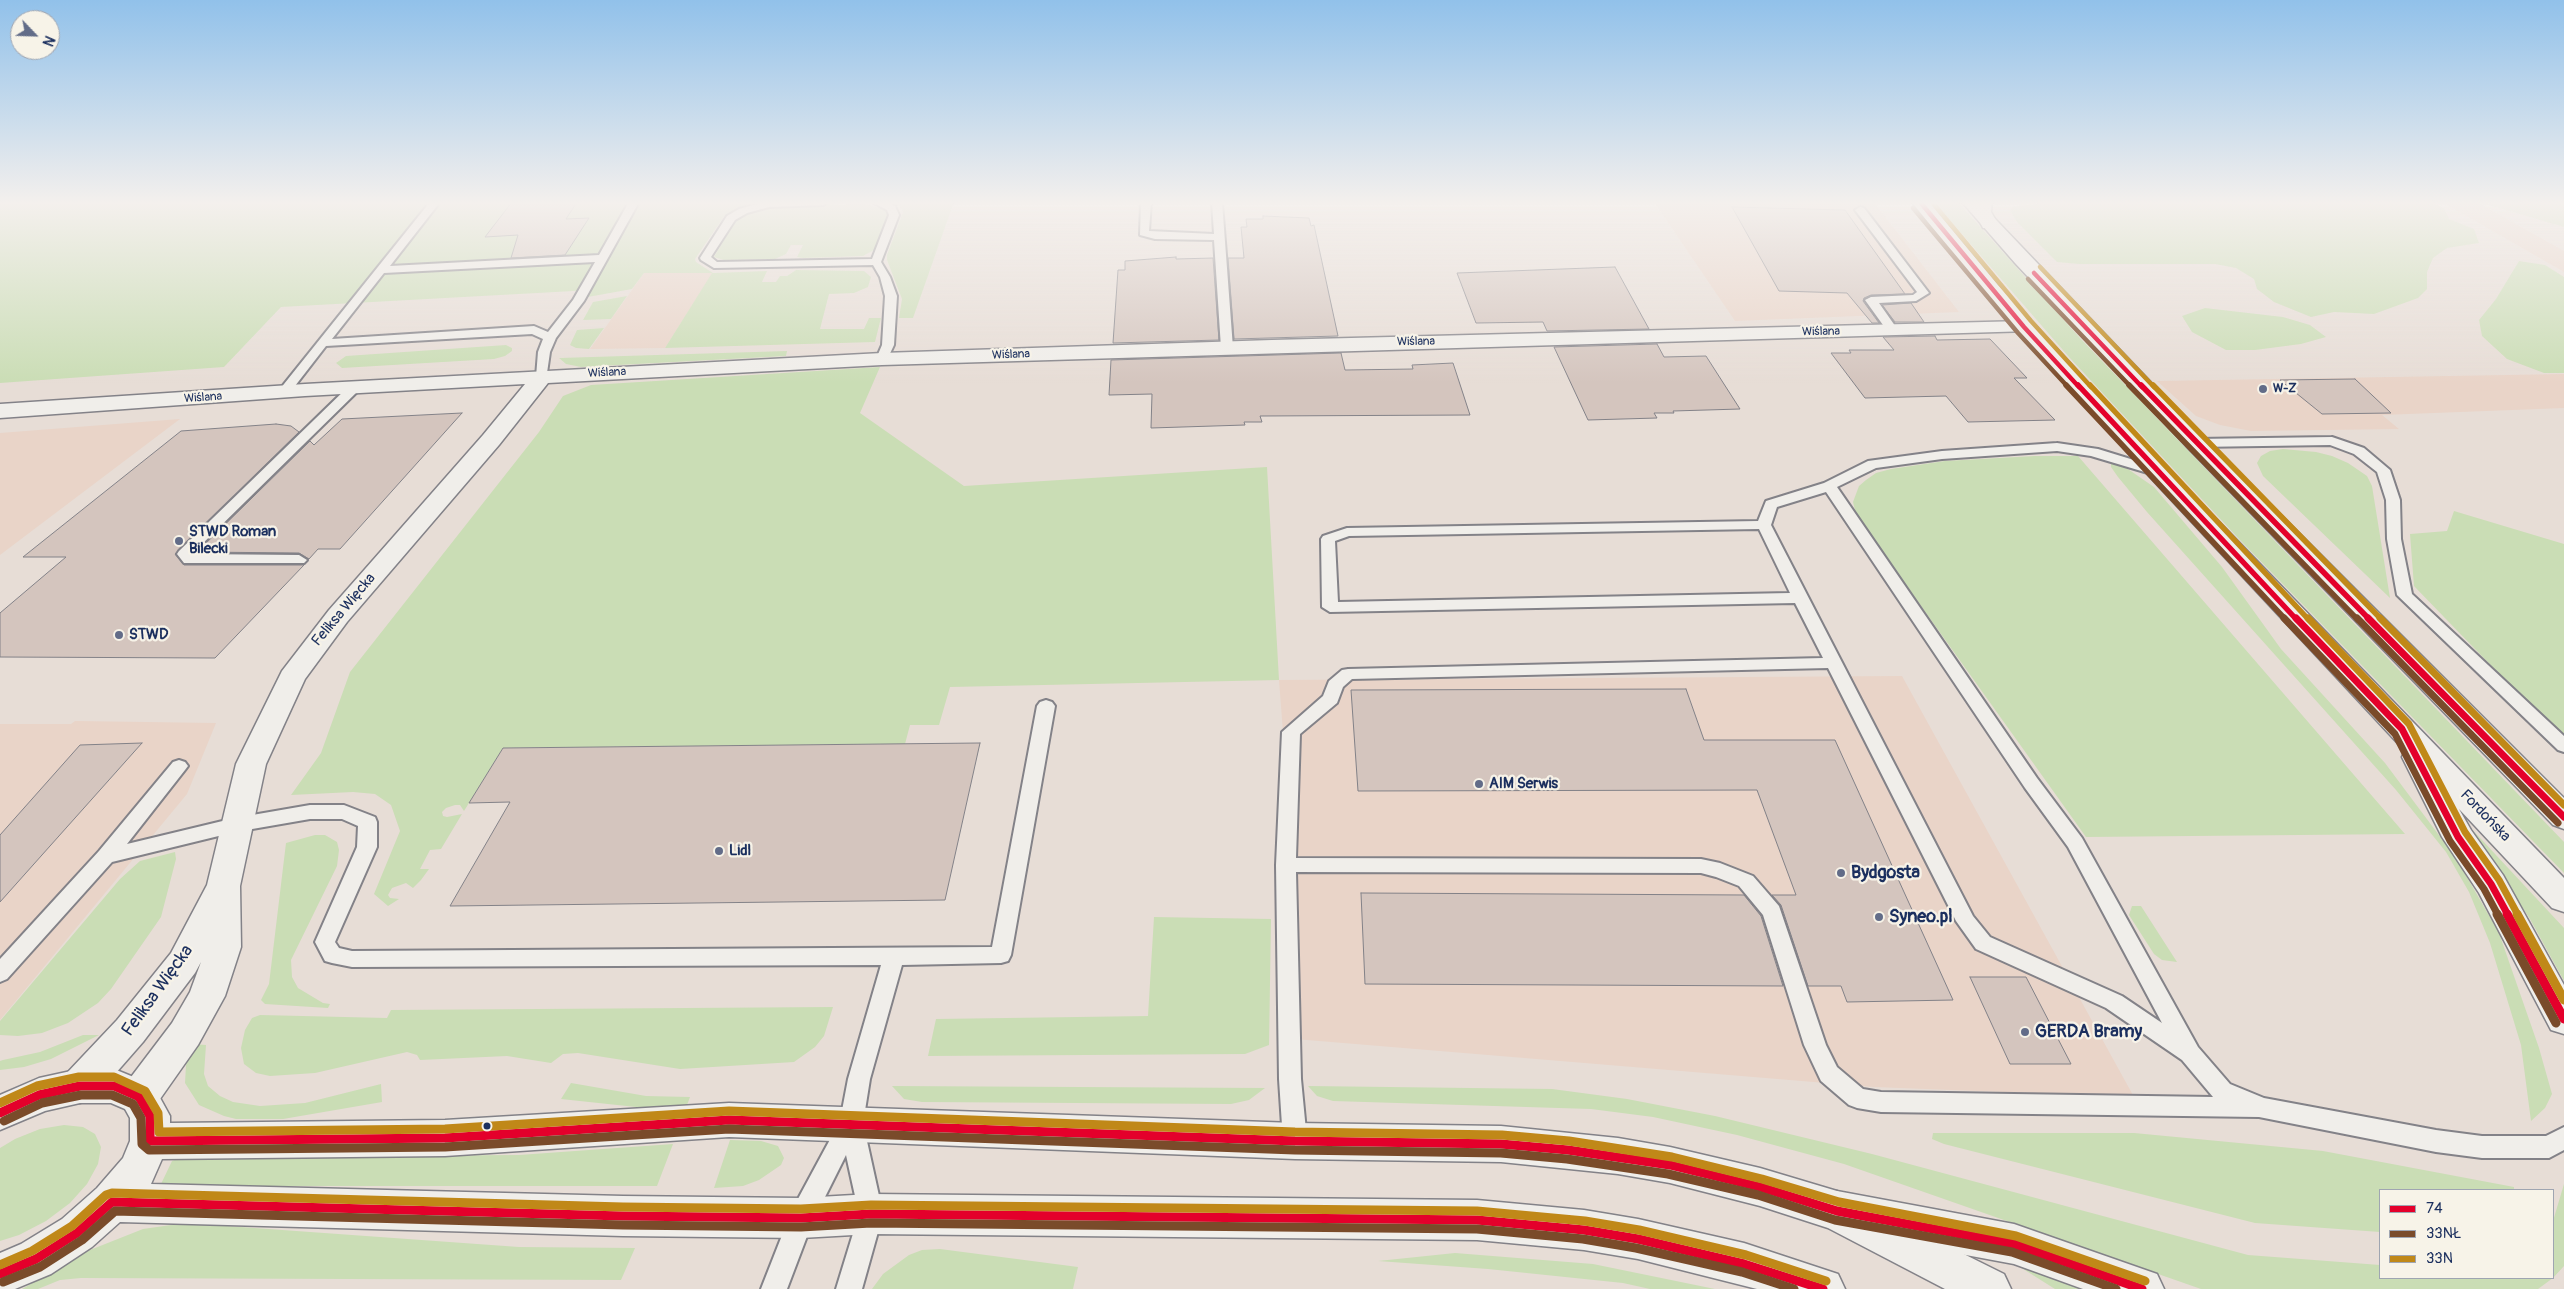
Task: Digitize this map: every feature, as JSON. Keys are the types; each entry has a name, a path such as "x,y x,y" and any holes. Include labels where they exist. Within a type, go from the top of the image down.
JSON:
{"street":[{"name":"Fordońska","path":"1970,262 2024,327 2158,472 2564,899"},
{"path":"2025,262 2196,443 2564,817"},
{"name":"Wiślana","path":"0,411 284,392 882,359 2024,327"},
{"name":"Feliksa Więcka","path":"139,1097 185,1034 207,996 224,947 223,886 235,825 251,764 292,677 338,616 491,440 542,377"},
{"path":"2402,729 2458,837 2510,916 2564,1019"},
{"name":"Feliksa Więcka","path":"80,1086 130,1031 183,963 223,886"},
{"path":"0,1274 36,1259 78,1233 112,1202 137,1171 150,1141 150,1116 139,1097 114,1086 80,1086 7,1104"},
{"path":"150,1141 445,1138 698,1121 851,1123 1295,1141 1501,1144 1618,1156 1714,1175 1838,1211 2014,1244 2142,1289"},
{"path":"112,1202 623,1216 800,1218 871,1214 1477,1220 1584,1230 1638,1239 1744,1264 1823,1289"},
{"path":"1838,1211 1989,1289"}],"lane":[{"path":"284,392 387,262"},
{"path":"381,270 526,262"},
{"path":"542,377 544,352 550,338 578,301 600,262"},
{"path":"710,262 721,266 870,262"},
{"path":"876,262 885,277 891,296 888,345 882,359"},
{"path":"1222,262 1227,348"},
{"path":"1892,330 1870,300 1916,298 1923,293 1900,262"},
{"path":"323,343 534,330 550,338"},
{"path":"299,560 189,560 184,554 354,388"},
{"path":"2196,443 2332,441 2359,451 2383,470 2393,500 2394,539 2405,595 2564,746"},
{"path":"2158,472 2093,452 2057,447 1942,455 1873,464 1829,486 1771,504 1764,526 1966,922 1983,943 2114,1002 2190,1054"},
{"path":"1829,486 2025,775 2075,843 2190,1054 2222,1091 2263,1108"},
{"path":"1764,526 1347,532 1328,539 1330,607 1800,598"},
{"path":"1295,1141 1290,1064 1286,866 1291,732 1331,699 1335,685 1348,674 1833,663"},
{"path":"106,856 235,825 310,812 344,812 368,822 367,846 325,942 332,955 352,959 1000,955 1046,706"},
{"path":"0,973 106,856 179,766"},
{"path":"1286,866 1701,866 1720,870 1746,881 1772,912 1816,1045 1829,1074 1857,1098 1881,1102 2263,1108 2320,1117 2436,1141 2482,1147 2549,1147 2564,1138"},
{"path":"774,1289 800,1218 851,1123 859,1079 894,957"},
{"path":"849,1289 871,1214 851,1123"}],"shaded area":[{"path":"1695,262 1920,262 1959,312 1735,321"},
{"path":"2547,262 2564,262 2564,272"},
{"path":"644,273 713,273 665,348 590,349"},
{"path":"2564,374 2564,408 2382,415 2399,429 2251,431 2220,425 2196,416 2157,381"},
{"path":"180,419 0,555 0,433"},
{"name":"Bydgosta","path":"1902,676 2134,1097 1874,1087 1295,1039 1289,811 1279,680"},
{"path":"75,721 216,723 187,794 0,1020 0,724 71,724"}],"green space":[{"path":"0,262 696,262 713,273 767,271 762,282 776,282 780,276 787,276 796,270 864,271 871,277 868,287 854,293 829,294 820,329 864,329 869,318 881,318 875,342 665,348 712,273 644,273 632,289 588,297 592,290 281,307 224,367 0,383"},
{"path":"888,262 933,262 913,318 899,318 902,299"},
{"path":"1986,262 2012,262 2080,338 2564,842 2564,873 2240,540 2069,357"},
{"path":"2059,262 2431,262 2427,272 2427,289 2418,298 2374,314 2334,312 2311,317 2274,302 2257,289 2254,279 2236,268 2215,264 2079,264"},
{"path":"2518,262 2545,265 2564,277 2564,373 2544,373 2507,359 2482,336 2479,320 2496,299"},
{"path":"627,296 611,319 583,320 593,302"},
{"path":"2205,308 2283,317 2310,325 2326,337 2301,344 2255,350 2226,350 2192,332 2182,316"},
{"path":"604,328 589,349 576,348 570,345 577,330"},
{"path":"506,345 512,348 512,351 505,356 494,359 342,368 336,363 346,356"},
{"path":"787,351 786,356 581,367 566,364 559,358"},
{"path":"880,367 860,413 964,486 1267,467 1279,680 950,687 939,725 910,725 905,744 503,748 464,811 460,805 455,805 446,808 442,812 443,816 447,817 462,814 441,849 430,850 420,869 429,869 421,880 413,888 406,883 392,888 388,895 390,898 399,899 388,906 374,894 400,831 391,805 375,794 353,792 291,795 321,753 350,672 539,432 563,396 591,385"},
{"path":"2283,449 2316,452 2332,456 2348,463 2367,476 2372,486 2390,598 2263,476 2257,463 2261,456 2270,451"},
{"path":"2035,456 2078,456 2405,834 2086,837 1866,529 1855,510 1853,502 1859,486 1876,473 1891,469 1945,461"},
{"path":"2111,463 2125,467 2154,487 2222,567 2281,649 2385,763 2456,858 2499,933 2539,1048 2552,1094 2545,1108 2531,1121 2521,1045 2490,943 2469,892 2446,852 2396,790 2147,512 2118,477 2111,467"},
{"path":"2454,511 2564,544 2564,741 2414,586 2410,534 2447,531"},
{"path":"2468,825 2564,928 2564,981 2530,919"},
{"path":"315,835 325,835 337,842 339,850 337,866 291,960 292,977 298,988 323,1003 330,1004 328,1008 265,1004 261,1000 269,984 286,843"},
{"path":"175,852 176,859 161,917 111,989 98,1003 68,1023 42,1033 18,1036 0,1035 0,1021 120,879 140,861"},
{"path":"2132,906 2141,906 2177,962 2162,960 2154,954 2129,915"},
{"path":"1154,917 1271,919 1269,1045 1245,1054 928,1056 936,1019 1148,1016"},
{"path":"833,1007 824,1036 815,1047 794,1062 680,1069 578,1053 563,1054 551,1063 507,1056 420,1060 417,1055 407,1052 315,1073 270,1076 256,1073 244,1064 241,1048 245,1030 252,1018 260,1015 387,1018 391,1010"},
{"path":"83,1035 99,1035 51,1059 24,1067 0,1070 0,1061 40,1052"},
{"path":"192,1044 206,1045 204,1074 208,1086 220,1096 233,1102 260,1106 305,1103 381,1084 382,1102 283,1119 236,1119 224,1116 199,1105 185,1083 186,1065"},
{"path":"571,1083 646,1096 690,1097 686,1108 664,1110 561,1099"},
{"path":"892,1086 1265,1088 1249,1100 1231,1104 922,1102 904,1099"},
{"path":"1308,1086 1552,1089 1627,1099 1715,1116 1872,1154 2248,1255 2379,1265 2379,1279 2552,1279 2538,1289 2201,1289 1844,1164 1737,1135 1653,1117 1591,1109 1333,1101 1317,1096"},
{"path":"64,1125 83,1127 95,1134 101,1147 98,1164 87,1184 70,1203 46,1221 19,1235 0,1241 0,1148 15,1139 40,1129"},
{"path":"1933,1133 2134,1133 2323,1151 2514,1187 2514,1189 2379,1189 2379,1232 2255,1223 1944,1144 1932,1139"},
{"path":"730,1140 761,1141 778,1146 784,1158 781,1165 759,1180 743,1186 714,1188"},
{"path":"673,1144 657,1186 164,1186 161,1184 172,1161 181,1157 519,1155"},
{"path":"2564,1184 2564,1266 2554,1277 2554,1218"},
{"path":"185,1223 519,1247 635,1248 621,1280 81,1278 60,1280 38,1289 22,1289 90,1250 143,1229"},
{"path":"940,1249 1078,1267 1073,1289 872,1289 883,1274 909,1255 922,1250"},
{"path":"1455,1253 1593,1264 1715,1289 1650,1289 1623,1283 1488,1269 1378,1261"},
{"path":"2020,1267 2081,1289 2055,1289"}],"building":[{"path":"1125,262 1213,262 1219,340 1113,343 1118,270 1125,270"},
{"path":"1228,262 1322,262 1338,336 1234,339"},
{"path":"1763,262 1882,262 1905,294 1871,295 1864,298 1863,301 1879,323 1872,323 1847,293 1779,291"},
{"path":"1615,267 1649,329 1547,331 1543,322 1476,323 1457,273"},
{"path":"1911,303 1924,322 1895,322 1882,305"},
{"path":"1935,336 1937,340 1990,339 2027,378 2014,378 2055,420 1968,422 1946,396 1865,398 1831,353 1851,353 1849,350 1894,350 1883,337"},
{"path":"1657,344 1664,357 1706,356 1740,409 1654,413 1657,418 1588,420 1554,347"},
{"path":"1341,353 1345,370 1413,369 1412,365 1453,363 1470,415 1260,416 1262,422 1244,422 1245,425 1151,428 1152,394 1109,395 1111,360"},
{"path":"2355,379 2391,413 2322,414 2280,380"},
{"path":"462,413 340,549 318,549 309,559 299,553 197,552 310,441 314,445 342,419"},
{"path":"276,424 291,426 299,432 175,554 184,565 304,565 215,658 0,657 0,613 66,557 23,557 181,431"},
{"path":"1686,689 1704,740 1835,740 1953,1000 1847,1002 1841,986 1808,986 1781,905 1772,895 1796,895 1757,790 1358,791 1351,690"},
{"path":"142,743 0,902 0,835 80,745"},
{"name":"Lidl","path":"980,743 945,900 450,906 510,802 469,803 503,748"},
{"path":"1361,893 1744,895 1761,916 1783,986 1365,984"},
{"name":"GERDA Bramy","path":"1970,977 2026,977 2071,1064 2010,1064"}],"transit line":[{"name":"33NŁ","path":"1958,262 2018,333 2198,528 2395,734 2450,841 2484,889 2556,1023"},
{"name":"74","path":"1970,262 2024,327 2204,522 2402,729 2458,837 2491,884 2564,1019"},
{"name":"33N","path":"1982,262 2031,321 2210,516 2409,724 2465,832 2499,880 2564,1000"},
{"name":"33N","path":"2040,267 2202,437 2564,805"},
{"name":"74","path":"2034,273 2196,443 2564,817"},
{"name":"33NŁ","path":"2028,279 2190,449 2558,823"},
{"name":"33N","path":"0,1103 37,1086 79,1077 114,1077 145,1091 158,1113 159,1132 445,1129 729,1111 1295,1132 1502,1135 1569,1141 1672,1157 1762,1179 1839,1202 2016,1236 2145,1281"},
{"name":"74","path":"0,1113 39,1095 80,1086 114,1086 139,1097 150,1116 150,1141 445,1138 729,1120 1295,1141 1501,1144 1568,1150 1670,1165 1760,1187 1837,1211 2014,1244 2142,1289"},
{"name":"33NŁ","path":"4,1121 42,1103 81,1095 112,1095 133,1104 141,1118 142,1144 149,1150 445,1147 729,1129 1295,1150 1501,1153 1567,1159 1668,1174 1758,1195 1835,1220 2012,1252 2116,1289"},
{"name":"33N","path":"0,1265 32,1251 72,1226 106,1195 112,1193 623,1207 801,1209 871,1205 1477,1211 1585,1221 1639,1230 1746,1255 1826,1281"},
{"name":"74","path":"0,1274 36,1259 77,1233 112,1202 623,1216 801,1218 871,1214 1477,1220 1584,1230 1638,1239 1744,1264 1823,1289"},
{"name":"33NŁ","path":"3,1282 40,1267 82,1240 115,1211 623,1225 801,1227 871,1223 1477,1229 1583,1239 1636,1248 1742,1272 1794,1289"}],"place":[{"name":"W-Z","path":"2263,389"},
{"name":"STWD Roman Bilecki","path":"179,541"},
{"name":"STWD","path":"119,635"},
{"name":"AIM Serwis","path":"1479,784"},
{"name":"Lidl","path":"719,851"},
{"name":"Bydgosta","path":"1841,873"},
{"name":"Syneo.pl","path":"1879,917"},
{"name":"GERDA Bramy","path":"2025,1032"}]}
